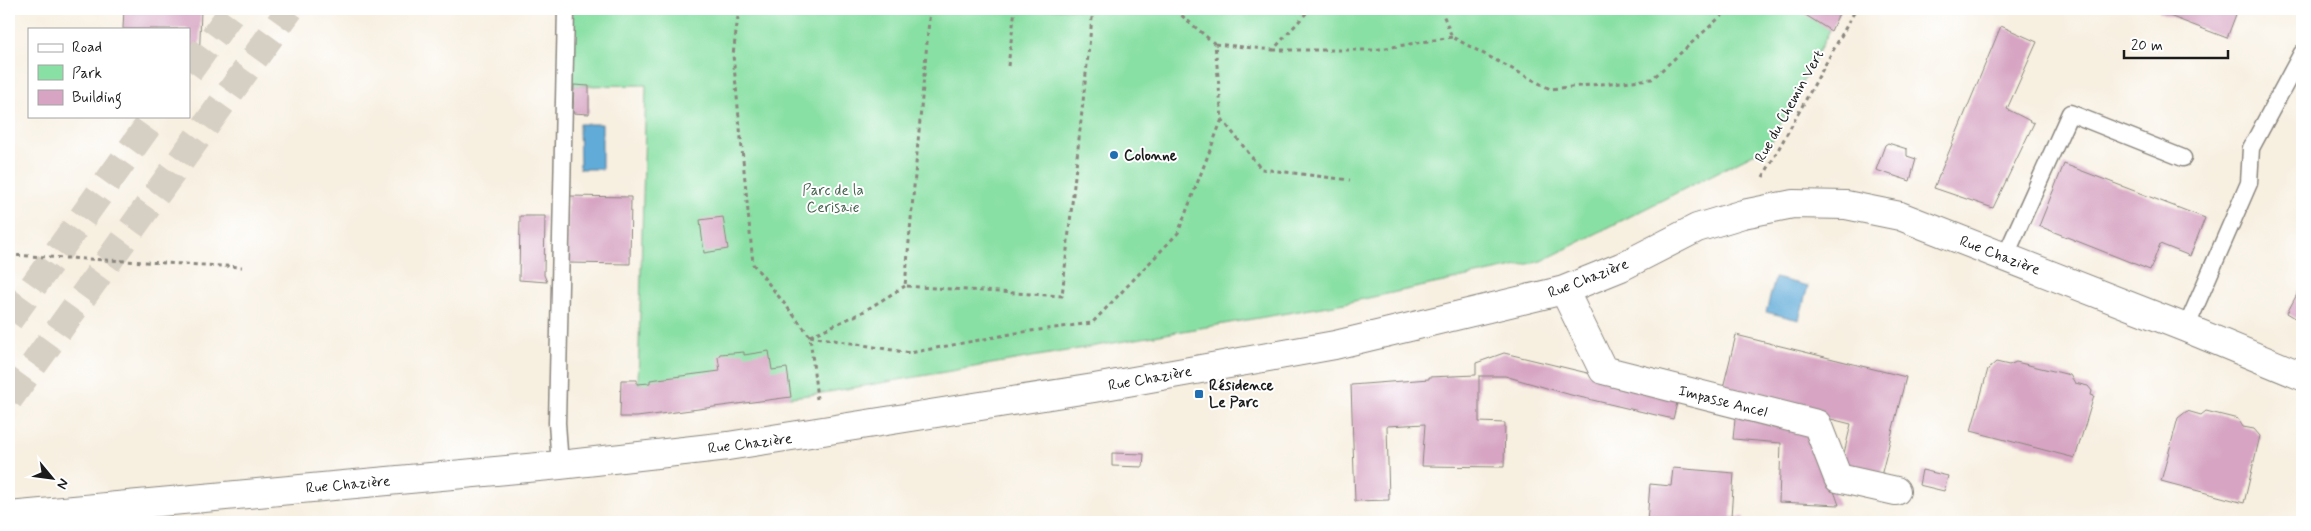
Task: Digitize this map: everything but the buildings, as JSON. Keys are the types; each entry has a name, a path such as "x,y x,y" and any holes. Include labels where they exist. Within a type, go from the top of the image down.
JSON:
{"street":[{"name":"Rue Chazière","path":"9,516 560,465 801,436 1085,390 1335,345 1564,290 1621,267 1696,228 1743,214 1793,204 1846,205 1900,216 2186,328 2302,376"},
{"name":"Impasse Ancel","path":"1564,290 1603,370 1817,424 1838,478 1896,491"}],"lane":[{"path":"560,465 557,423 566,9"},
{"path":"2186,328 2249,183 2251,148 2302,53"},
{"path":"2005,257 2070,113 2183,158"}],"path":[{"path":"739,9 733,55 753,264 810,336 817,401 810,402"},
{"path":"905,286 930,9"},
{"path":"1008,66 1015,9"},
{"path":"810,336 861,313 905,286 1062,296 1093,9"},
{"path":"1174,9 1215,44 1273,50 1374,50 1452,37 1550,88 1652,78 1729,9"},
{"path":"1273,50 1310,9"},
{"path":"1441,9 1452,37"},
{"name":"Rue du Chemin Vert","path":"1743,214 1856,9"},
{"path":"810,336 910,352 1016,333 1092,323 1178,233 1222,119 1215,44"},
{"path":"1222,119 1261,169 1350,180"},
{"path":"9,255 242,267"}],"green space":[{"name":"Parc de la Cerisaie","path":"572,9 1841,9 1769,146 1542,261 1340,304 791,397 638,384 646,85 571,86"}],"water":[{"path":"579,124 602,124 602,169 580,169"},
{"path":"1775,278 1808,286 1799,320 1766,312"}],"tunnel":[{"path":"190,70 234,9"},
{"path":"9,399 290,9"},
{"path":"9,320 154,118"}],"place":[{"name":"Colonne","path":"1114,155"},
{"name":"Résidence Le Parc","path":"1199,394"}]}
